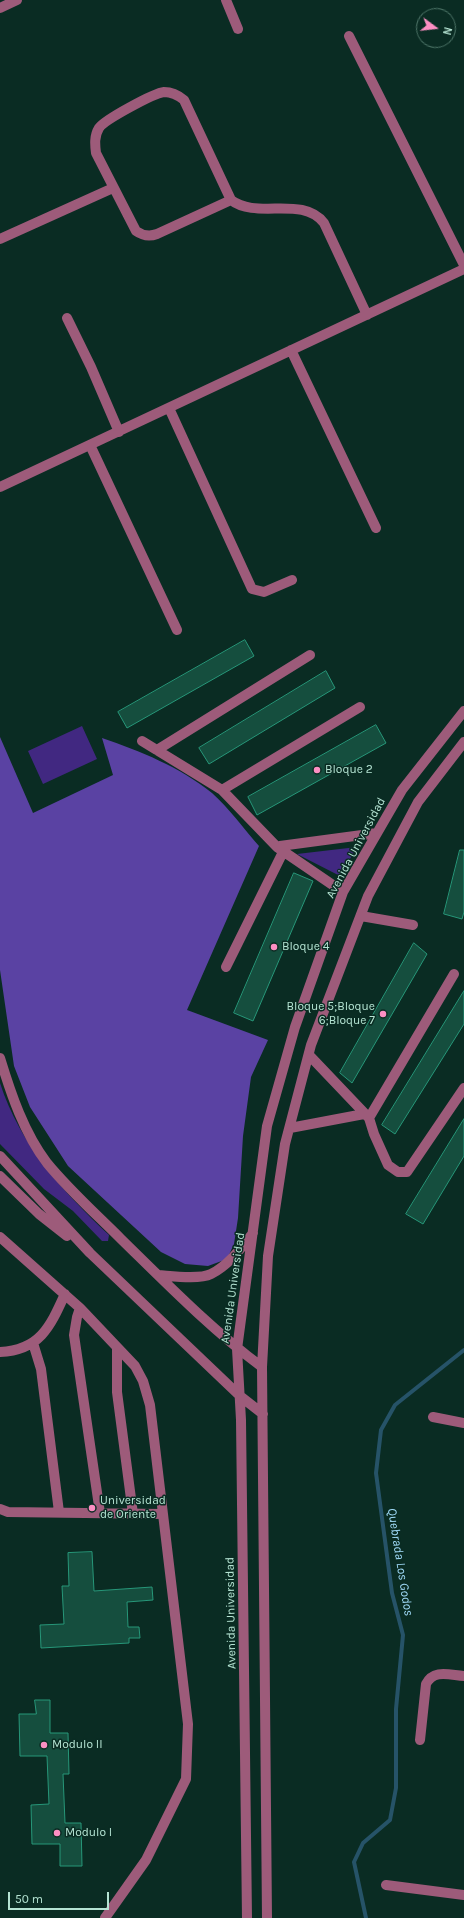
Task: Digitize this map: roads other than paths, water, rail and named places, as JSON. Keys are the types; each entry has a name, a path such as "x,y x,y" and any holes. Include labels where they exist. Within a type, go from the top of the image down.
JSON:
{"street":[{"path":"0,8 17,0"},
{"path":"226,0 238,29"},
{"path":"349,36 464,265"},
{"path":"231,200 157,234 146,236 136,231 96,153 95,140 99,127 116,115 155,94 171,92 184,100 231,200 242,206 310,212 321,219 367,315"},
{"path":"0,239 113,188"},
{"path":"0,487 464,269"},
{"path":"66,318 91,367 119,432"},
{"path":"291,350 376,528"},
{"path":"169,408 252,589 264,592 292,580"},
{"path":"90,445 177,630"},
{"path":"157,750 310,655"},
{"path":"222,790 360,707"},
{"name":"Avenida Universidad","path":"247,1918 240,1396 237,1349 268,1126 295,1027 343,892 402,790 464,711"},
{"path":"142,741 222,790 282,848 343,892"},
{"path":"267,1918 262,1367 268,1256 285,1144 308,1055 368,896 418,802 464,742"},
{"path":"282,848 377,833"},
{"path":"226,967 282,848"},
{"path":"361,916 412,925"},
{"path":"290,1128 367,1116 454,974"},
{"path":"308,1055 367,1116 388,1166 398,1172 407,1172 464,1088"},
{"path":"0,1058 28,1132 47,1163 158,1275 237,1349 262,1367"},
{"path":"0,1156 90,1254 240,1396 263,1414"},
{"path":"0,1176 39,1214 90,1254"},
{"path":"158,1275 184,1277 210,1275 231,1260 253,1233"},
{"path":"0,1237 80,1308 135,1366 143,1381 148,1399 188,1724 186,1779 146,1860 105,1918"},
{"path":"0,1352 16,1350 33,1343 44,1333 65,1294"},
{"path":"80,1308 74,1335 100,1513"},
{"path":"33,1343 41,1369 59,1512"},
{"path":"117,1347 117,1392 133,1514"},
{"path":"433,1417 464,1422"},
{"path":"0,1510 8,1512 162,1514"},
{"path":"420,1740 426,1684 429,1679 432,1675 438,1674 464,1676"},
{"path":"386,1885 464,1895"}],"waterway":[{"name":"Quebrada Los Godos","path":"366,1918 354,1862 363,1843 390,1820 396,1788 396,1709 403,1635 392,1593 376,1473 381,1430 395,1405 464,1350"}],"place":[{"name":"Bloque 2","path":"317,770"},
{"name":"Bloque 4","path":"274,947"},
{"name":"Bloque 5;Bloque 6;Bloque 7","path":"383,1014"},
{"name":"Universidad de Oriente","path":"92,1508"},
{"name":"Modulo II","path":"44,1745"},
{"name":"Modulo I","path":"57,1833"}]}
